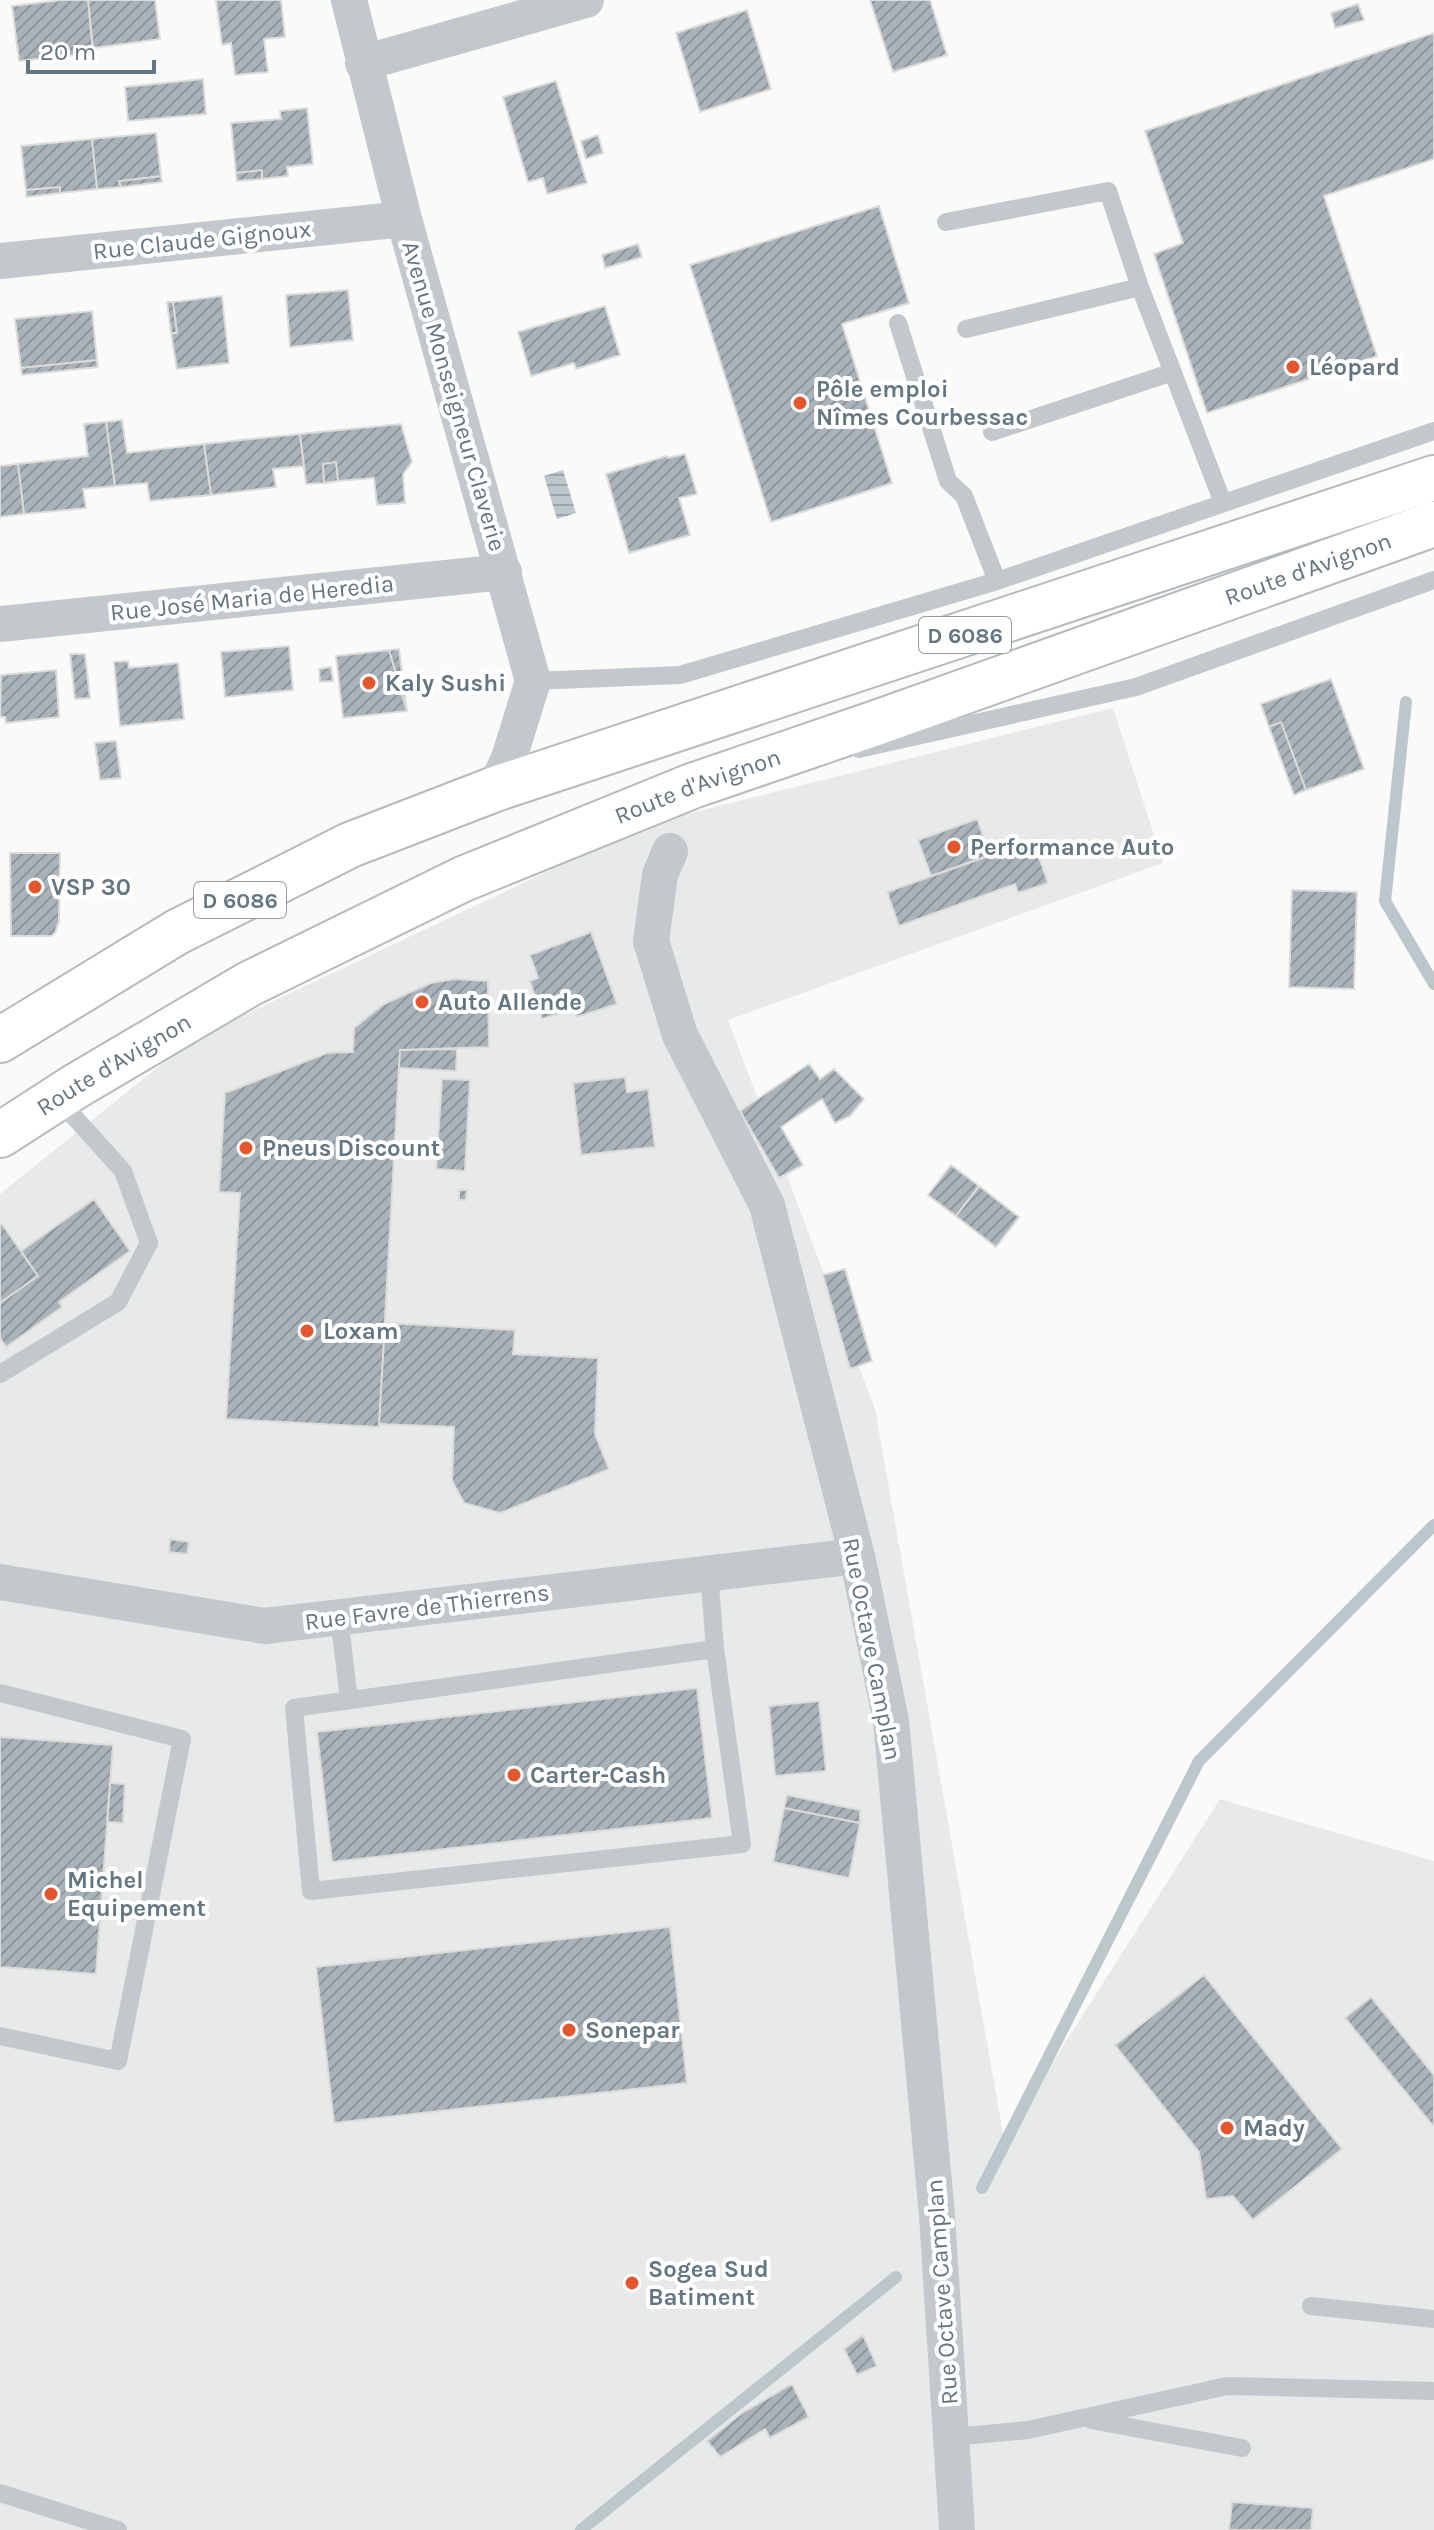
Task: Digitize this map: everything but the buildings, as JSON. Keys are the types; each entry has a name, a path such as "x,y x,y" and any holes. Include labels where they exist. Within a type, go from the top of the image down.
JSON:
{"main road":[{"name":"Route d'Avignon","path":"0,1040 177,932 350,845 495,789 1434,478"},
{"name":"Route d'Avignon","path":"0,1135 222,1000 463,879 692,786 1434,524"}],"street":[{"name":"Avenue Monseigneur Claverie","path":"349,0 404,219 533,681"},
{"path":"363,63 586,0"},
{"name":"Rue Claude Gignoux","path":"0,261 404,219"},
{"name":"Rue José Maria de Heredia","path":"0,624 504,572"},
{"path":"495,789 509,758 533,681"},
{"name":"Rue Octave Camplan","path":"670,851 660,875 651,941 680,1035 767,1205 857,1556 891,1721 937,2215 957,2530"},
{"name":"Rue Favre de Thierrens","path":"0,1582 265,1626 857,1556"}],"lane":[{"path":"946,222 1108,191 1140,287 1223,503"},
{"path":"966,329 1140,287"},
{"path":"898,323 948,481 964,496 997,581"},
{"path":"992,432 1173,372"},
{"path":"533,681 680,675 997,581 1434,431"},
{"path":"692,786 1136,687 1434,580"},
{"path":"0,1374 118,1302 149,1243 123,1171 57,1098"},
{"path":"709,1573 715,1649 742,1844 311,1891 294,1708 715,1649"},
{"path":"339,1617 349,1700"},
{"path":"0,1693 182,1739 118,2061 0,2036"},
{"path":"1311,2306 1434,2319"},
{"path":"952,2437 1028,2430 1227,2386 1434,2391"},
{"path":"1081,2418 1242,2448"},
{"path":"0,2493 118,2530"}],"shaded area":[{"path":"563,470 576,513 557,519 544,476"},
{"path":"1113,708 1163,863 728,1020 875,1409 1004,2139 1220,1799 1434,1861 1434,2530 0,2530 0,1194 193,1039 650,823"}],"waterway":[{"path":"1406,702 1385,901 1434,984"},
{"path":"982,2188 1199,1761 1434,1525"},
{"path":"581,2530 896,2277"}],"place":[{"name":"Léopard","path":"1293,367"},
{"name":"Pôle emploi Nîmes Courbessac","path":"800,403"},
{"name":"Kaly Sushi","path":"369,683"},
{"name":"Performance Auto","path":"954,847"},
{"name":"VSP 30","path":"35,887"},
{"name":"Auto Allende","path":"422,1002"},
{"name":"Pneus Discount","path":"246,1148"},
{"name":"Loxam","path":"307,1331"},
{"name":"Carter-Cash","path":"514,1775"},
{"name":"Michel Equipement","path":"51,1894"},
{"name":"Sonepar","path":"569,2030"},
{"name":"Mady","path":"1227,2128"},
{"name":"Sogea Sud Batiment","path":"632,2283"}]}
